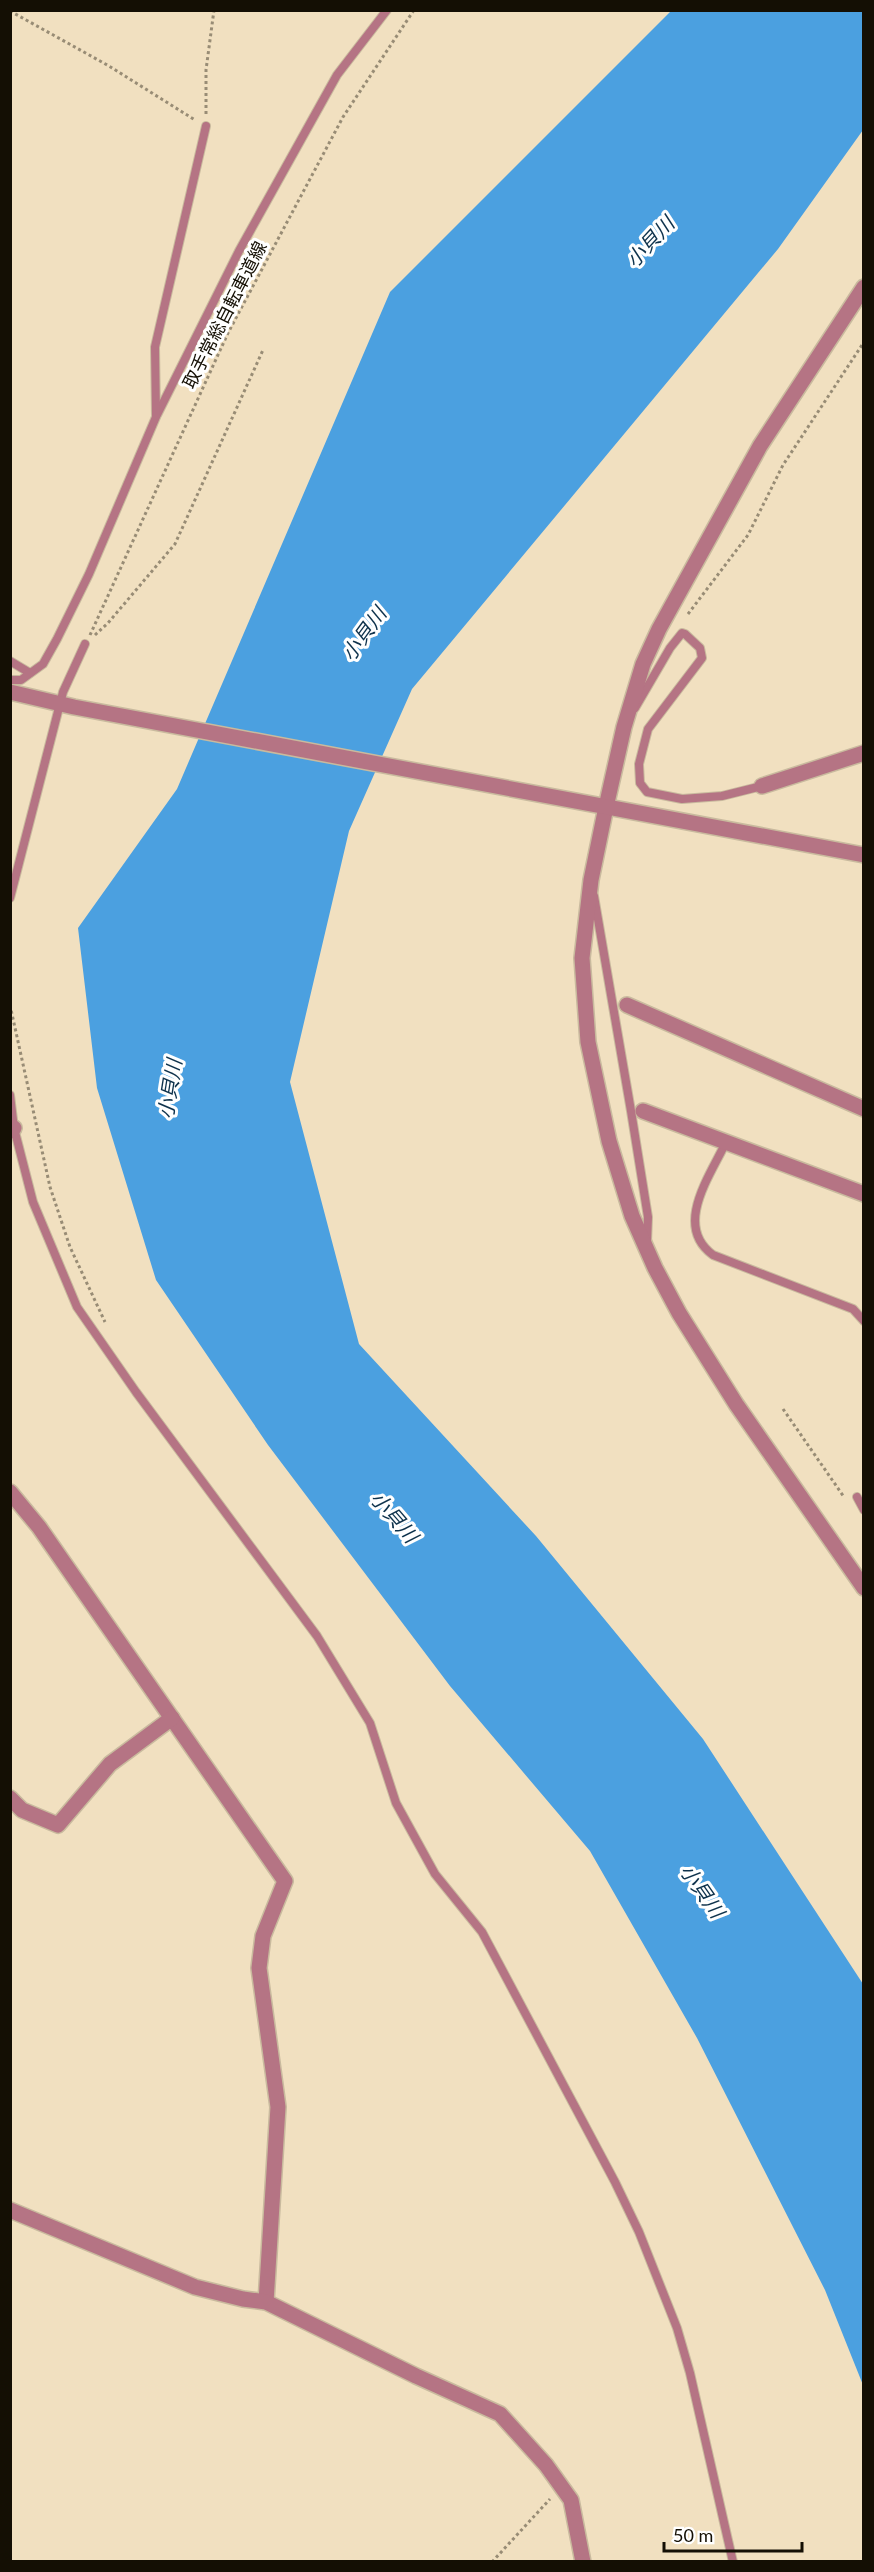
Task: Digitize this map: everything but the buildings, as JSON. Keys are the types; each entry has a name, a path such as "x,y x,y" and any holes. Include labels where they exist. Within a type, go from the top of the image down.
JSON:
{"street":[{"path":"864,287 760,446 665,619 643,664 598,805 582,958 588,1042 619,1179 647,1251 679,1313 736,1404 864,1588"},
{"path":"10,692 67,705 864,855"},
{"path":"762,786 864,753"},
{"path":"621,1004 864,1109"},
{"path":"637,1111 864,1194"},
{"path":"10,1492 39,1527 285,1881 264,1936 259,1968 279,2107 266,2302"},
{"path":"10,1798 22,1810 58,1825 110,1764 172,1718"},
{"path":"10,2210 195,2287 243,2300 266,2302 416,2376 500,2414 546,2465 571,2500 583,2562"}],"lane":[{"path":"10,680 21,680 43,664 68,618 156,417 239,251 338,75 387,10"},
{"path":"156,417 155,347 206,126"},
{"path":"624,727 670,648 682,633 700,648 702,658 648,729 639,764 640,783 647,792 682,799 722,795 762,786"},
{"path":"10,898 84,644"},
{"path":"10,661 30,673"},
{"path":"591,880 621,1004 637,1111 648,1218 647,1251"},
{"path":"10,1095 12,1130 33,1202 77,1307 143,1402 317,1636 370,1722 401,1813 435,1874 482,1932 615,2182 639,2232 677,2328 690,2373 733,2562"},
{"path":"726,1142 695,1212 694,1224 703,1248 713,1255 853,1309 864,1321"},
{"path":"857,1497 864,1510"}],"path":[{"path":"206,126 206,70 213,10"},
{"name":"取手常総自転車道線","path":"84,644 99,618 228,333 343,117 414,10"},
{"path":"10,11 108,66 206,126"},
{"path":"682,633 686,616 748,535 783,465 864,342"},
{"path":"84,644 108,623 175,544 263,350"},
{"path":"10,1005 50,1187 70,1247 110,1332"},
{"path":"783,1409 845,1498 857,1497"},
{"path":"492,2562 561,2486"}],"water":[{"name":"小貝川","path":"671,11 863,11 863,130 778,249 412,689 349,831 290,1082 359,1344 536,1536 703,1739 863,1984 863,2385 825,2290 697,2038 590,1851 450,1686 268,1445 156,1280 97,1088 78,928 177,789 390,292"}]}
